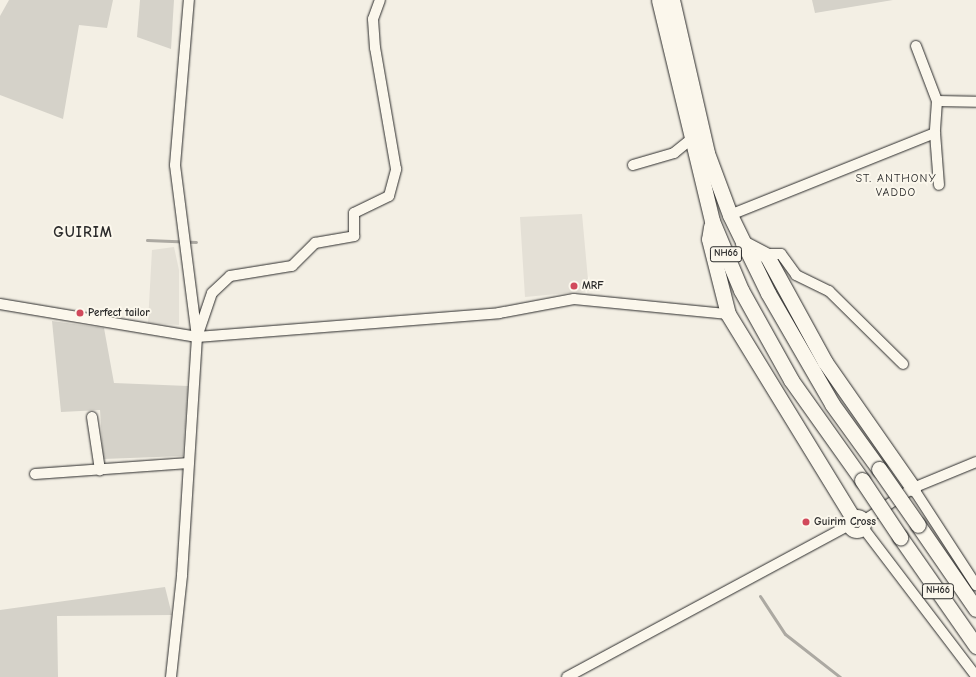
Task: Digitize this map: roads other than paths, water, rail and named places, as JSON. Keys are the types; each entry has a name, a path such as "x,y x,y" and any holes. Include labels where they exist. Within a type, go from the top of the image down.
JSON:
{"highway":[{"name":"NH66","path":"659,0 691,139 712,221 741,290 791,380 976,646"},
{"name":"NH66","path":"672,0 707,153 730,215 743,243 832,404 976,609"},
{"path":"712,221 709,239 728,314 857,523"},
{"path":"743,243 765,254 825,362 913,488"}],"street":[{"path":"171,677 189,463 197,337 175,165 189,0"},
{"path":"197,337 212,293 230,276 258,269 292,266 315,243 354,236 354,213 389,196 396,169 375,48 374,19 380,0"},
{"path":"916,46 937,101 934,133 939,185"},
{"path":"937,101 976,102"},
{"path":"730,215 934,133"},
{"path":"633,165 674,153 691,139"},
{"path":"765,254 780,254 796,275 829,291 903,364"},
{"path":"0,304 197,337 499,313 574,299 728,314"},
{"path":"92,417 100,470"},
{"path":"567,677 857,523 913,488 976,462"},
{"path":"35,474 189,463"},
{"path":"913,488 976,585"},
{"path":"857,523 976,676"}],"waterway":[{"path":"147,240 196,242"},
{"path":"760,596 785,634 840,677"}],"place":[{"name":"MRF","path":"574,286"},
{"name":"Perfect tailor","path":"80,313"},
{"name":"Guirim Cross","path":"806,522"}],"district":[{"name":"ST. ANTHONY VADDO","path":"896,186"},
{"name":"GUIRIM","path":"83,233"}]}
